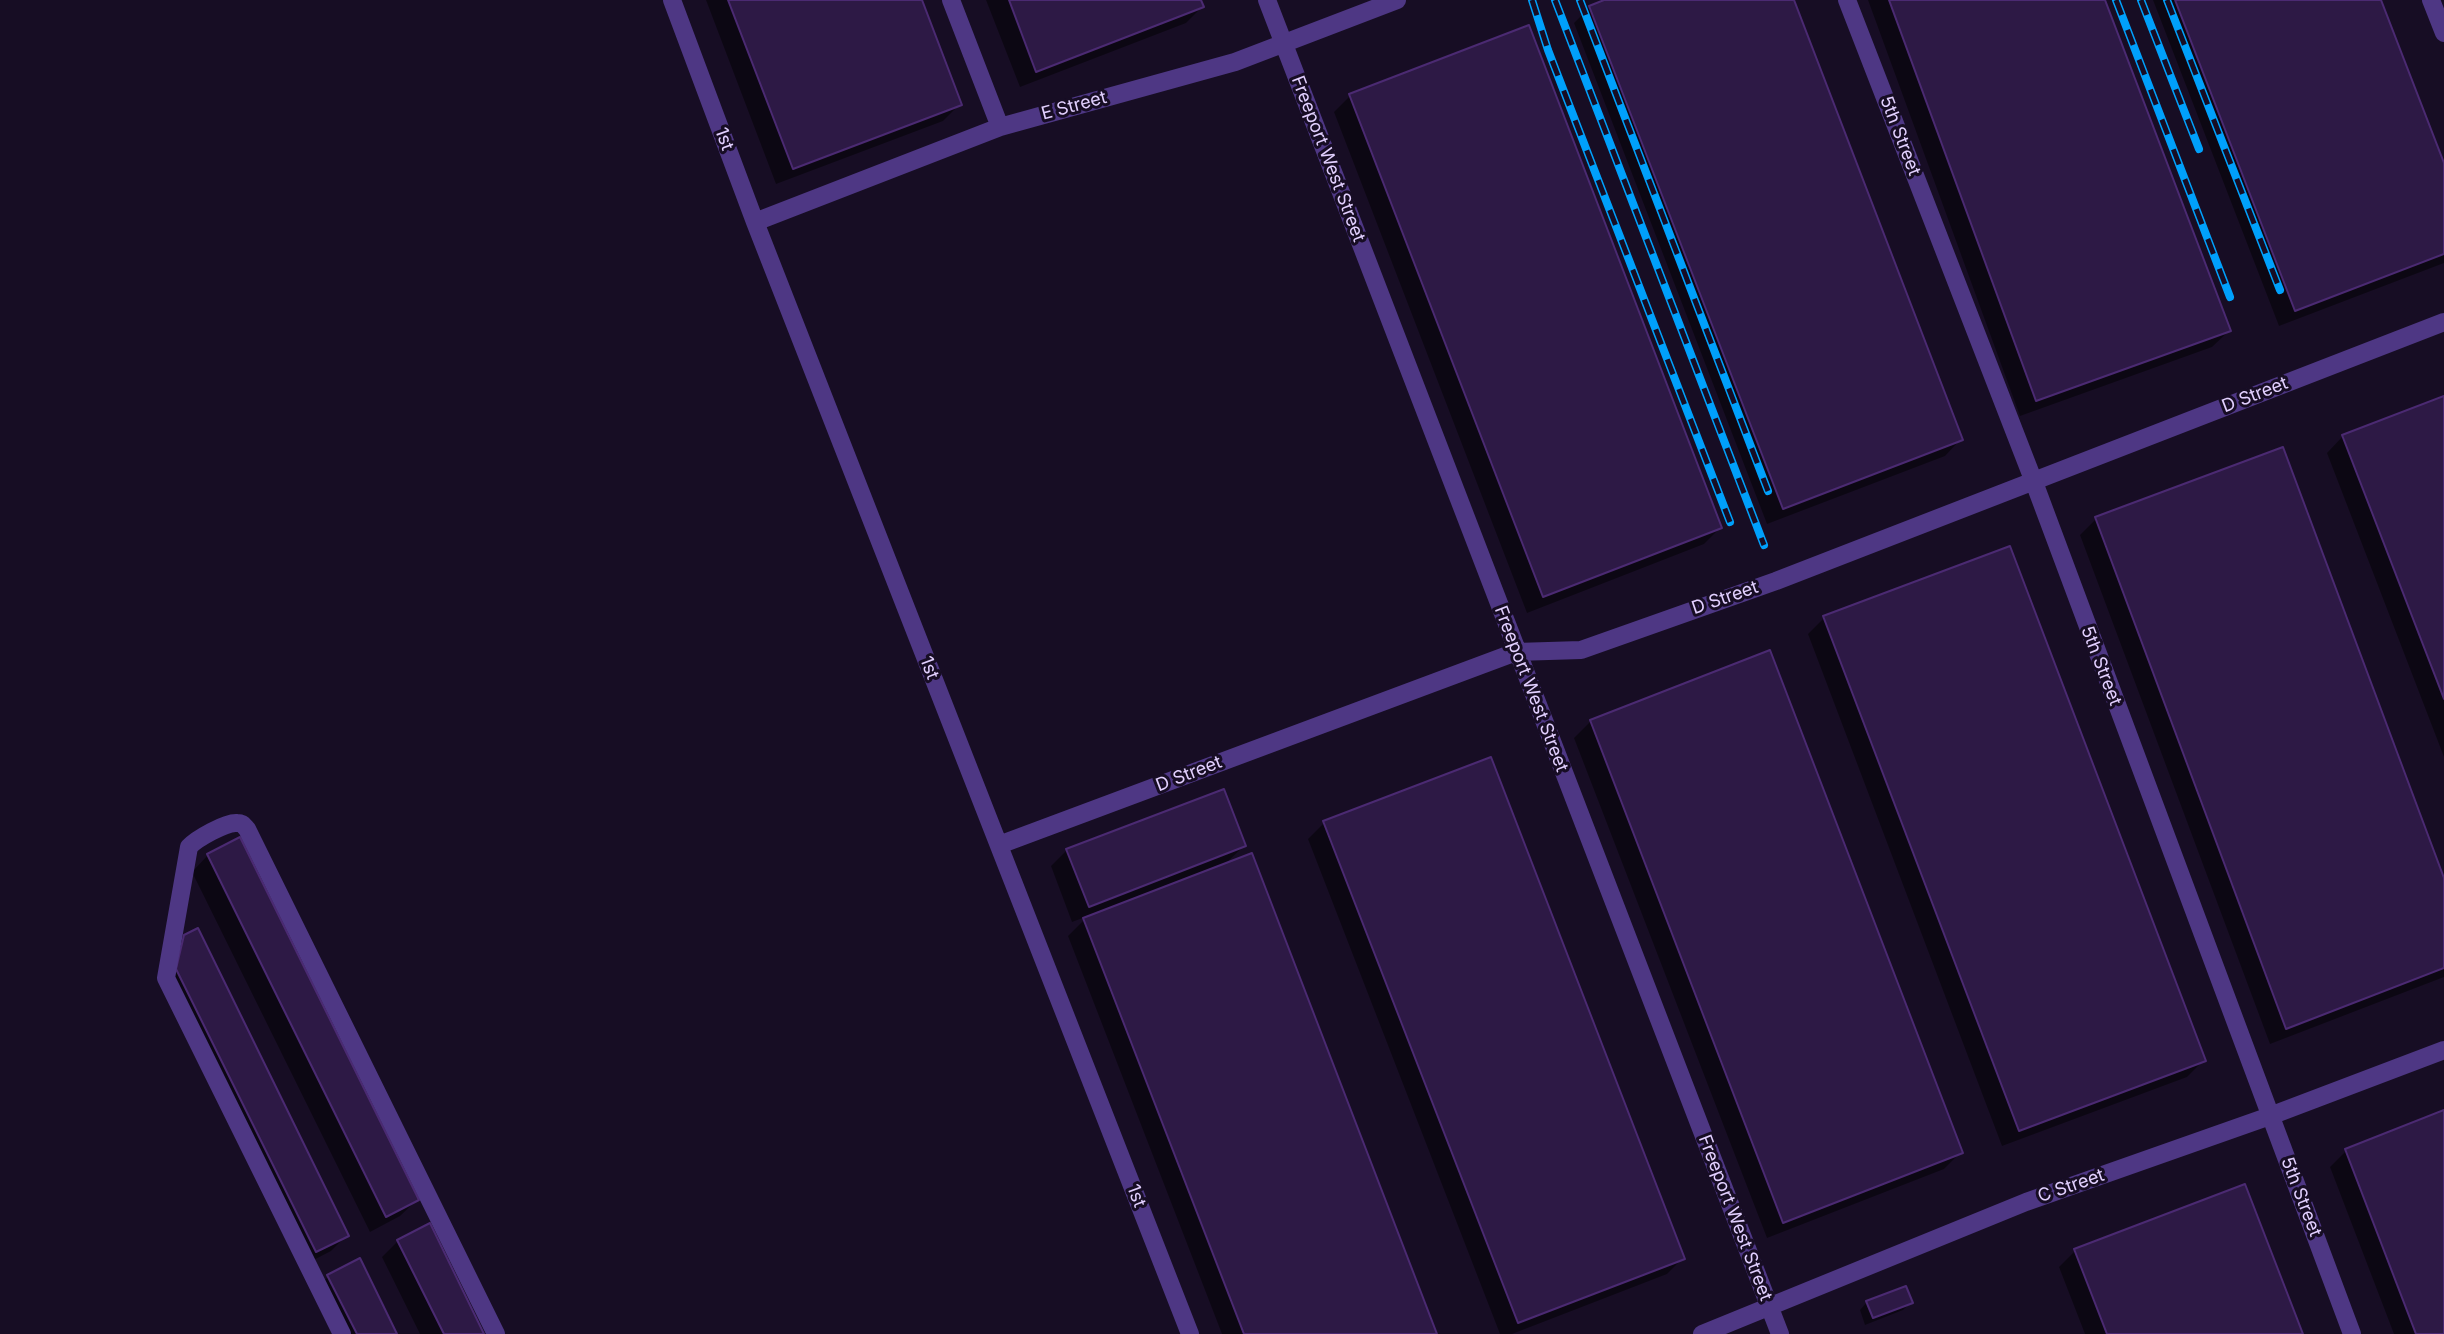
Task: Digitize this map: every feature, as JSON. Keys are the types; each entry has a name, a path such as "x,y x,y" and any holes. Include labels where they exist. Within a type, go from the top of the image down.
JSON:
{"lane":[{"name":"1st","path":"672,0 755,222 1190,1334"},
{"path":"951,0 1000,127"},
{"name":"Freeport West Street","path":"1267,0 1780,1334"},
{"name":"E Street","path":"755,222 1000,127 1235,62 1397,0"},
{"name":"5th Street","path":"1847,0 2034,482 2352,1334"},
{"path":"2431,0 2444,33"},
{"name":"D Street","path":"999,845 1516,652 1581,650 1776,581 2444,322"},
{"path":"342,1334 166,978 189,847 195,839 234,822 247,829 496,1334"},
{"name":"C Street","path":"1702,1334 2026,1202 2270,1116 2444,1050"}],"building":[{"path":"728,0 922,0 962,105 793,169"},
{"path":"1009,0 1201,0 1204,7 1036,72"},
{"path":"1604,0 1794,0 1963,440 1783,509 1589,6"},
{"path":"1889,0 2105,0 2231,331 2036,401"},
{"path":"2175,0 2381,0 2444,163 2444,254 2295,311"},
{"path":"1529,25 1722,528 1543,597 1349,94"},
{"path":"2444,396 2444,699 2342,435"},
{"path":"2283,447 2444,878 2444,968 2286,1029 2095,517"},
{"path":"2010,546 2206,1061 2019,1131 1823,616"},
{"path":"1770,650 1963,1153 1783,1223 1590,720"},
{"path":"1491,757 1685,1259 1518,1323 1323,821"},
{"path":"1224,789 1246,846 1089,907 1066,849"},
{"path":"240,837 419,1200 386,1217 207,854"},
{"path":"1252,853 1437,1334 1244,1334 1083,918"},
{"path":"198,928 349,1236 316,1252 176,969 184,935"},
{"path":"2444,1110 2444,1334 2416,1334 2345,1149"},
{"path":"2245,1184 2303,1334 2107,1334 2074,1249"},
{"path":"430,1223 484,1334 444,1334 397,1240"},
{"path":"360,1258 397,1334 357,1334 327,1275"},
{"path":"1906,1286 1913,1303 1873,1318 1866,1301"}],"railway":[{"path":"1532,0 1548,50 1730,522"},
{"path":"1555,0 1764,545"},
{"path":"1580,0 1768,491"},
{"path":"2116,0 2230,297"},
{"path":"2141,0 2199,149"},
{"path":"2167,0 2280,290"}]}
